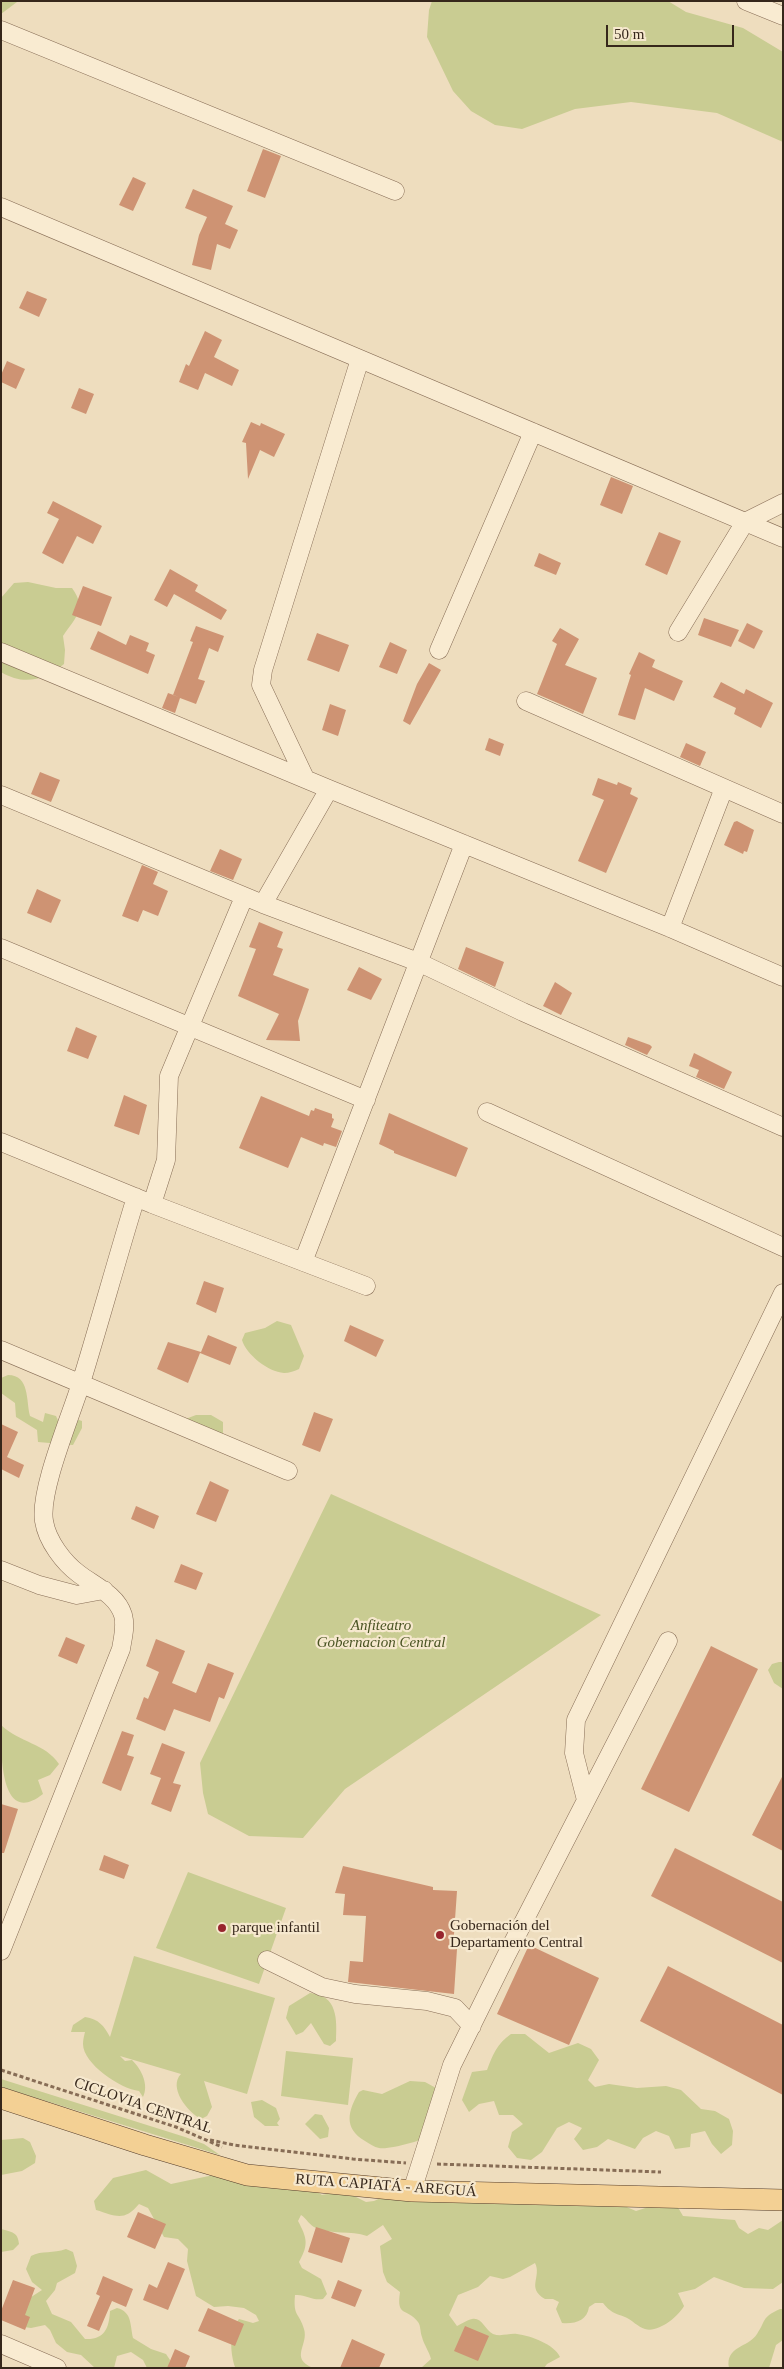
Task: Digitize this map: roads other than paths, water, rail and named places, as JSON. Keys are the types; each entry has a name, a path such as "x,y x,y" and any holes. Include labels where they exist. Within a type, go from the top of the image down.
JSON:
{"main road":[{"name":"RUTA CAPIATÁ - AREGUÁ","path":"1,2098 145,2146 247,2175 412,2191 783,2200"}],"street":[{"path":"746,1 783,16"},
{"path":"1,30 395,191"},
{"path":"2,211 360,359 783,538"},
{"path":"304,778 261,685 263,670 360,359"},
{"path":"439,650 533,432"},
{"path":"678,632 745,522 783,504"},
{"path":"1,652 328,789 670,928 783,978"},
{"path":"526,701 783,814"},
{"path":"670,928 724,788"},
{"path":"263,904 328,789"},
{"path":"1,795 244,897 418,962 523,1012 783,1127"},
{"path":"303,1262 464,844"},
{"path":"152,1204 166,1160 169,1076 244,897"},
{"path":"1,948 366,1100"},
{"path":"487,1112 783,1247"},
{"path":"1,1142 152,1204 366,1286"},
{"path":"1,1951 122,1648 123,1614 115,1601 104,1590 78,1574 64,1559 51,1540 44,1521 45,1493 81,1384 136,1197"},
{"path":"586,1800 574,1753 576,1720 783,1292"},
{"path":"1,1350 288,1471"},
{"path":"1,1570 39,1585 77,1595 104,1590"},
{"path":"412,2191 452,2065 668,1641"},
{"path":"267,1960 322,1987 355,1994 427,2000 455,2008 472,2026"},
{"path":"1,2344 57,2368"}],"place":[{"name":"parque infantil","path":"222,1928"},
{"name":"Gobernación del Departamento Central","path":"440,1935"}],"park label":[{"name":"Anfiteatro Gobernacion Central","path":"381,1634"}]}
